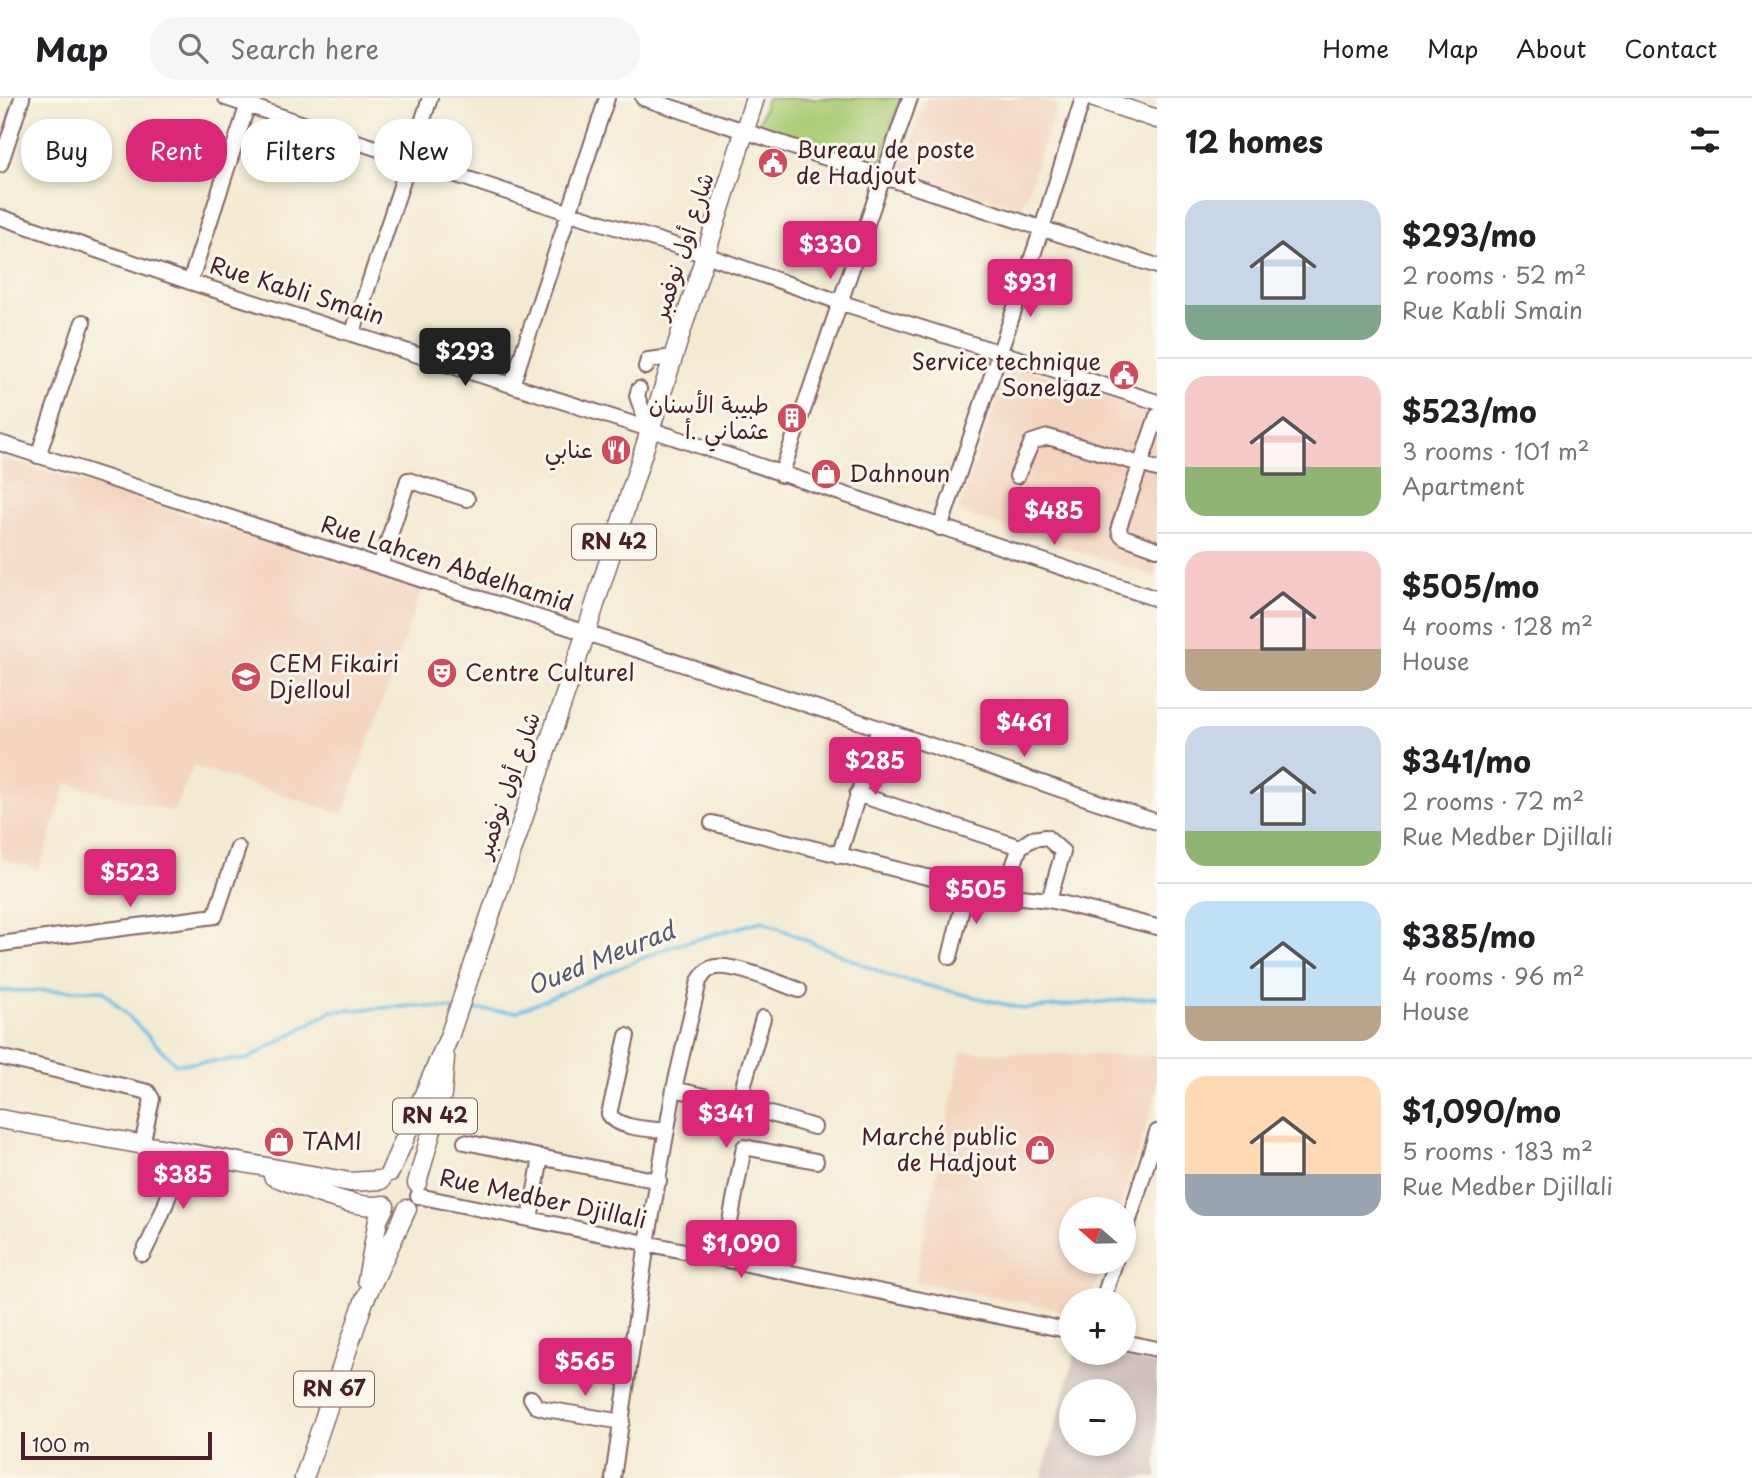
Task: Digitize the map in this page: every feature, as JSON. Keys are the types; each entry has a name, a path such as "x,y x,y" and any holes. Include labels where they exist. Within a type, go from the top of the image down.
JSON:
{"main road":[{"name":"شارع أول نوفمبر","path":"447,1042 586,633 755,98"},
{"path":"1094,98 1157,119"},
{"name":"RN 42","path":"386,1176 447,1042"},
{"name":"RN 42","path":"414,1196 442,1094 447,1042"},
{"path":"0,1119 349,1182 402,1171 408,1174 414,1196 396,1211 384,1206 364,1206 307,1189 240,1164"},
{"path":"384,1206 378,1191 386,1176"},
{"name":"RN 67","path":"304,1478 364,1301 414,1196"},
{"name":"RN 67","path":"364,1301 378,1220 384,1206"}],"street":[{"path":"0,165 22,98"},
{"path":"226,98 249,102 374,146"},
{"path":"423,119 430,98"},
{"path":"512,385 607,98"},
{"path":"643,98 1157,266"},
{"path":"781,475 910,98"},
{"path":"940,528 1042,228 1083,98"},
{"path":"190,282 249,102"},
{"path":"472,180 706,255 842,303 1157,402"},
{"path":"354,332 403,182"},
{"name":"Rue Kabli Smain","path":"0,218 190,282 354,332 649,429 1157,599"},
{"path":"38,456 82,322"},
{"path":"646,367 648,360 673,357"},
{"path":"639,389 637,396 649,429"},
{"path":"1157,416 1119,527 1124,537 1157,549"},
{"path":"1017,476 1032,442 1048,437 1157,469"},
{"name":"Rue Lahcen Abdelhamid","path":"0,443 879,728 1157,822"},
{"path":"380,566 408,480 467,499"},
{"path":"839,856 879,728"},
{"path":"857,794 1020,847"},
{"path":"712,823 967,887 1003,895 1049,900 1157,927"},
{"path":"1003,895 1020,847 1032,839 1046,837 1063,852 1049,900"},
{"path":"0,944 215,916 238,848"},
{"path":"950,957 967,887"},
{"path":"612,1478 647,1243 674,1089 699,981 705,972 716,967 747,972 799,990"},
{"path":"738,1104 764,1018"},
{"path":"627,1036 609,1114 612,1120 624,1124 667,1131"},
{"path":"0,1057 148,1092 152,1099 142,1145"},
{"path":"674,1089 738,1104 814,1127"},
{"path":"1136,1198 1157,1132"},
{"path":"466,1142 659,1181"},
{"path":"723,1259 744,1147 816,1161"},
{"path":"143,1254 163,1216 181,1153"},
{"path":"530,1219 541,1157"},
{"name":"Rue Medber Djillali","path":"414,1196 1059,1329"},
{"path":"1136,1345 1157,1349"},
{"path":"531,1398 536,1406 546,1409 622,1422"}],"shaded area":[{"path":"926,98 1037,98 1057,105 1022,209 901,172"},
{"path":"1010,363 1157,412 1157,577 958,512"},
{"name":"CEM Fikairi Djelloul","path":"0,457 422,589 343,814 193,766 174,812 67,783 39,870 0,858"},
{"name":"Marché public de Hadjout","path":"961,1052 1157,1056 1157,1091 1123,1197 1059,1197 1059,1274 1098,1274 1094,1288 1059,1288 1059,1310 915,1281"},
{"path":"1136,1360 1157,1364 1157,1478 1042,1478 1059,1414 1059,1456 1136,1456 1136,1379 1068,1379 1072,1365 1136,1365"}],"green space":[{"path":"767,98 901,98 880,165 758,125"}],"waterway":[{"name":"Oued Meurad","path":"464,1009 516,1012 669,947 762,921 892,977 1024,1009 1157,997"},
{"name":"Oued Meurad","path":"0,991 102,990 176,1064 248,1059 332,1011 415,1006 453,1009"}],"place":[{"name":"Bureau de poste de Hadjout","path":"773,163"},
{"name":"Service technique Sonelgaz","path":"1124,375"},
{"name":"طبيبة الأسنان عثماني .أ","path":"792,418"},
{"name":"عنابي","path":"616,450"},
{"name":"Dahnoun","path":"826,474"},
{"name":"Centre Culturel","path":"442,673"},
{"name":"CEM Fikairi Djelloul","path":"246,677"},
{"name":"TAMI","path":"279,1142"},
{"name":"Marché public de Hadjout","path":"1040,1150"}]}
